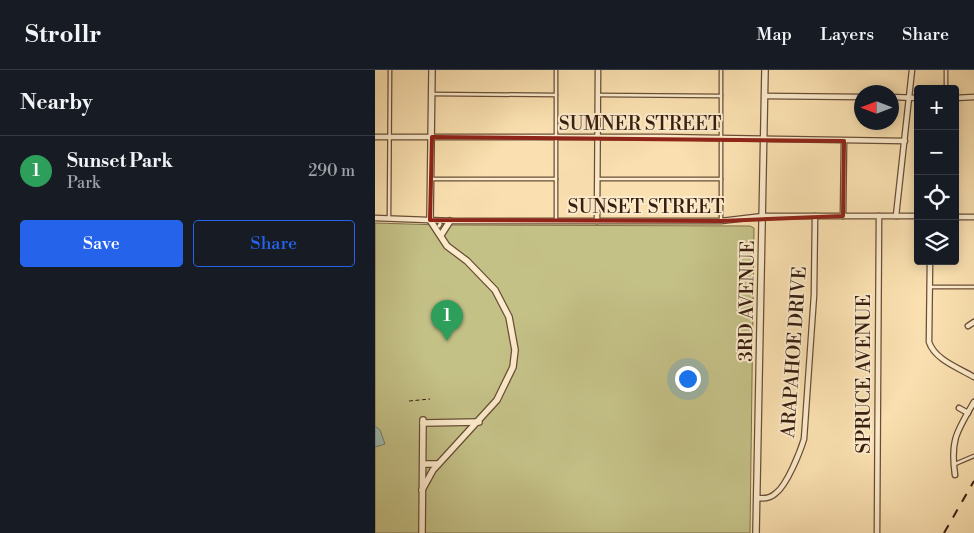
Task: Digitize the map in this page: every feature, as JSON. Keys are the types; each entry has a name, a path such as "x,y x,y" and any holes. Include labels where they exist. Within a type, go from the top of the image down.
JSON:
{"street":[{"path":"422,490 429,475 438,464 479,422 497,400 513,367 515,350 513,330 507,310 495,290 467,260 447,246 431,220 432,70"},
{"path":"597,221 598,70"},
{"name":"3RD AVENUE","path":"756,533 765,70"},
{"path":"897,216 912,70"},
{"path":"765,96 854,97"},
{"path":"899,97 914,98"},
{"path":"959,98 974,98"},
{"name":"SUMNER STREET","path":"375,136 905,141"},
{"path":"843,216 844,141"},
{"name":"SUNSET STREET","path":"375,218 431,220 721,221 763,216 914,216"},
{"name":"ARAPAHOE DRIVE","path":"757,498 767,498 779,491 800,451 804,438 814,295 815,216"},
{"name":"SPRUCE AVENUE","path":"877,533 879,216"},
{"path":"959,217 974,217"},
{"path":"441,235 450,220"},
{"path":"930,265 929,342 937,355 974,377"},
{"path":"968,326 974,322"},
{"path":"955,475 952,452 955,436 974,402"},
{"path":"959,408 968,413"},
{"path":"422,533 423,422 479,422"},
{"path":"423,464 438,464"}],"lane":[{"path":"389,70 389,218"},
{"path":"556,70 556,221"},
{"path":"721,70 721,221"},
{"path":"946,70 946,85"},
{"path":"432,94 556,95"},
{"path":"598,95 721,96"},
{"path":"431,179 556,179"},
{"path":"597,179 721,179"},
{"path":"929,287 974,287"},
{"path":"953,465 974,456"}],"path":[{"path":"409,402 430,399"}],"highlighted area":[{"path":"432,137 844,141 843,216 721,221 430,220"}],"shaded area":[{"path":"375,223 750,226 754,228 750,533 375,533"},
{"path":"375,426 380,430 385,444 375,447"}],"railway":[{"path":"944,533 974,481"}],"place":[{"name":"Sunset Park","path":"447,341"}]}
